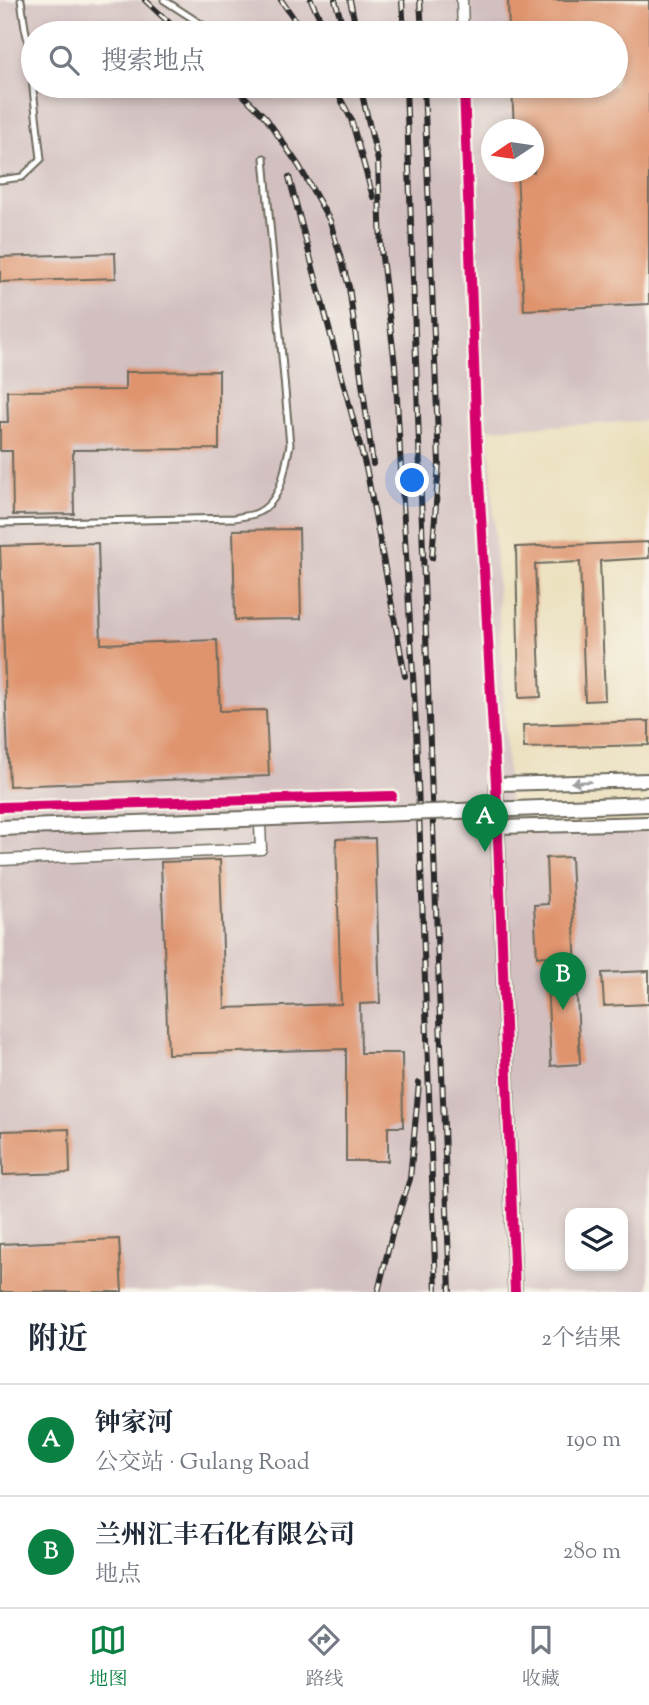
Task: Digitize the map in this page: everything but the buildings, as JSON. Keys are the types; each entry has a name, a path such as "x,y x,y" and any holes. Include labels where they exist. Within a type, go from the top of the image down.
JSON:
{"main road":[{"path":"0,828 649,804"}],"street":[{"path":"461,0 462,21"},
{"path":"464,98 477,445 498,827 515,1292"},
{"path":"496,785 649,780"},
{"path":"0,807 392,796"},
{"path":"0,860 261,849 259,799"},
{"path":"498,827 649,823"}],"lane":[{"path":"21,0 24,21"},
{"path":"164,0 196,21"},
{"path":"0,180 22,177 41,159 34,98"},
{"path":"0,523 235,518 258,513 275,499 290,445 264,158"}],"shaded area":[{"path":"0,0 649,0 649,421 489,429 511,834 649,829 649,1292 0,1292"}],"railway":[{"path":"145,0 167,21"},
{"path":"281,0 296,21"},
{"path":"311,0 321,21"},
{"path":"335,0 341,21"},
{"path":"350,0 354,21"},
{"path":"402,0 403,21"},
{"path":"420,0 421,21"},
{"path":"246,98 266,118 299,166 330,221 349,287 373,464"},
{"path":"340,98 351,119 373,197"},
{"path":"363,98 378,161 381,249 395,365 416,727 436,1292"},
{"path":"406,98 450,1292"},
{"path":"424,98 439,463 432,558"},
{"path":"289,177 367,472 405,676"},
{"path":"378,1292 393,1230 410,1179 419,1083"}],"cycle path":[{"path":"464,98 477,445 496,784 515,1292"},
{"path":"0,807 392,796"}],"place":[{"name":"钟家河","path":"485,852"},
{"name":"兰州汇丰石化有限公司","path":"563,1010"}]}
